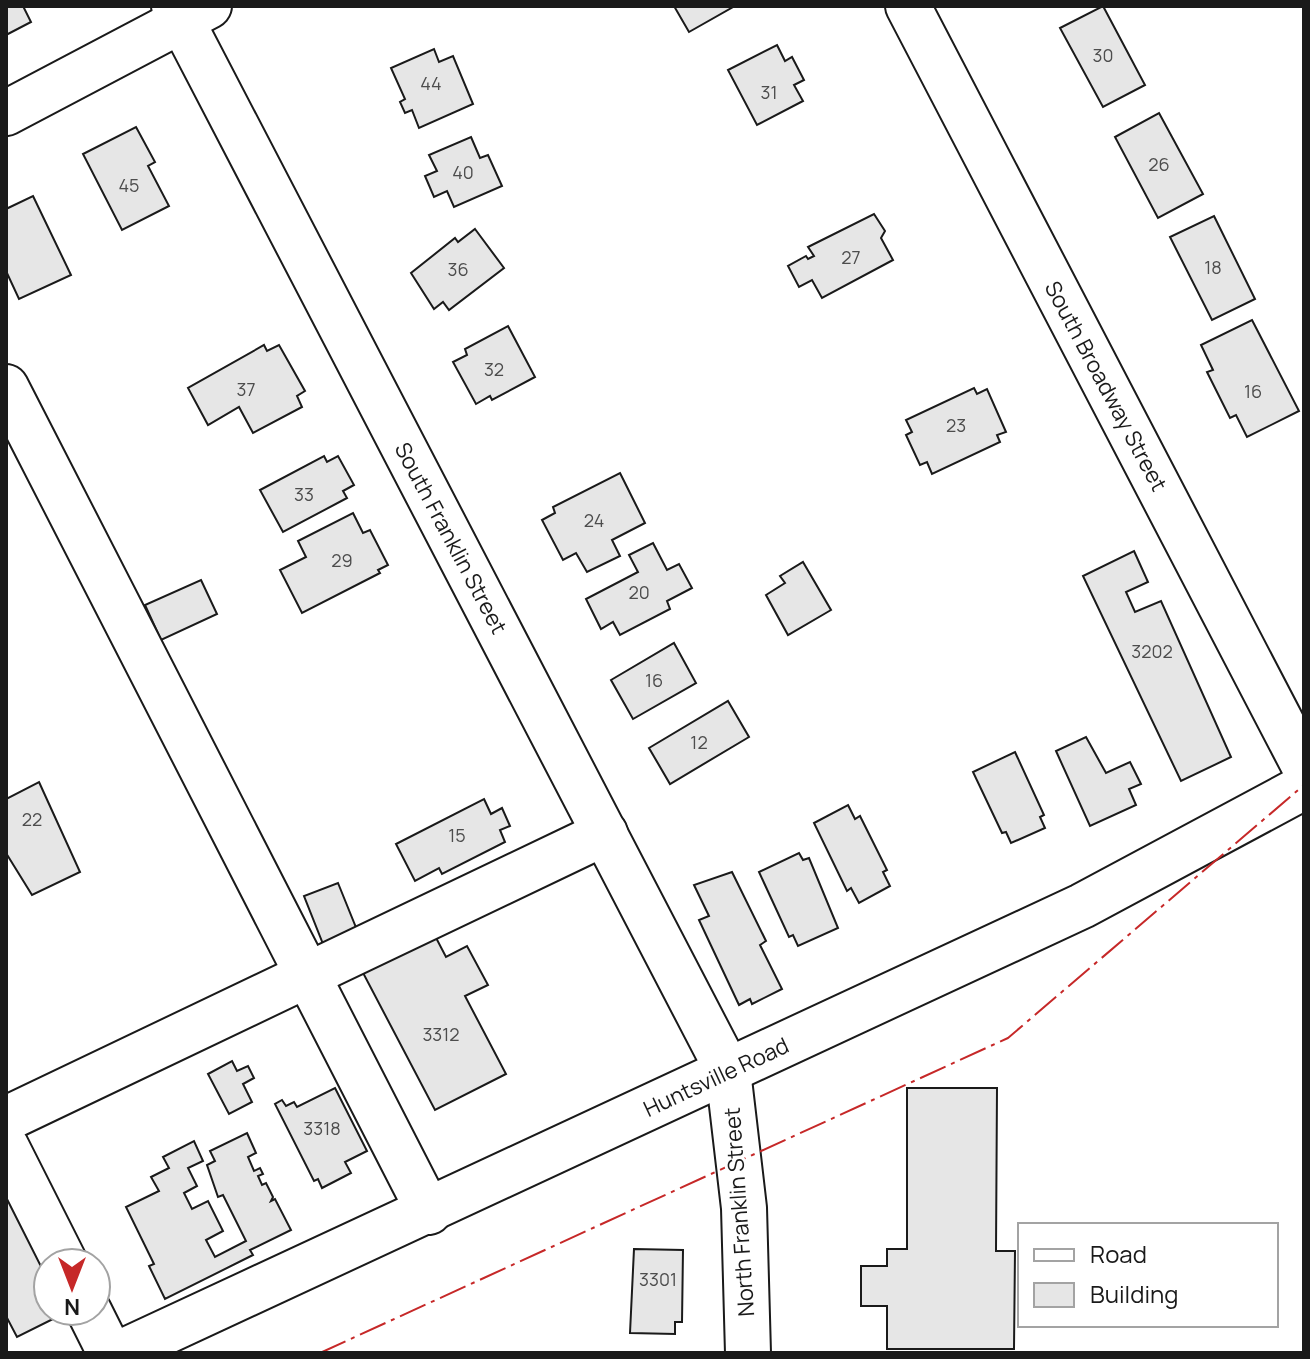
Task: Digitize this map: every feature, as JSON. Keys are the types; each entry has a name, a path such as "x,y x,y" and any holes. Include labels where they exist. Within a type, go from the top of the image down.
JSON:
{"street":[{"name":"South Broadway Street","path":"908,6 1304,766"},
{"path":"6,113 188,11"},
{"name":"South Franklin Street","path":"188,11 728,1071"},
{"path":"6,387 429,1212"},
{"name":"Huntsville Road","path":"120,1353 1082,906 1304,787"},
{"path":"6,1119 605,833"},
{"name":"North Franklin Street","path":"728,1071 744,1208 748,1353"},
{"path":"6,1146 57,1247"},
{"path":"97,1327 110,1353"}],"building":[{"path":"6,6 23,6 31,22 6,35"},
{"path":"674,6 732,6 733,7 689,32"},
{"path":"1103,6 1145,85 1103,107 1060,28"},
{"path":"777,45 785,61 792,57 804,80 794,85 803,101 757,125 728,70"},
{"path":"434,49 439,62 453,56 473,104 419,128 412,110 405,113 400,102 405,99 391,68"},
{"path":"1159,113 1203,194 1158,218 1115,137"},
{"path":"136,127 155,162 148,166 169,206 122,230 83,154"},
{"path":"471,137 480,158 488,155 502,186 454,207 447,191 434,197 425,176 437,171 429,155"},
{"path":"33,196 71,275 19,299 6,271 6,209"},
{"path":"874,214 885,231 881,238 893,260 822,298 812,280 799,287 788,266 806,256 808,259 814,256 808,247"},
{"path":"1214,216 1255,299 1212,320 1170,237"},
{"path":"475,229 504,268 449,310 443,302 434,309 411,273 455,238 458,242"},
{"path":"1252,320 1299,411 1247,437 1236,415 1230,418 1207,372 1213,370 1201,345"},
{"path":"508,326 535,377 492,400 490,396 476,404 453,362 467,355 465,349"},
{"path":"264,345 267,351 279,345 305,391 297,396 302,407 253,433 239,407 208,425 188,388"},
{"path":"974,388 977,394 987,389 1006,432 997,435 1000,442 932,474 927,462 920,465 906,435 912,432 906,420"},
{"path":"324,456 327,462 338,456 354,485 343,491 347,498 283,532 260,490"},
{"path":"620,473 645,523 612,540 620,556 587,572 576,553 563,560 542,520 555,513 553,507"},
{"path":"353,513 363,533 370,530 388,565 378,570 380,573 302,613 280,570 306,557 298,541"},
{"path":"653,543 667,570 679,564 692,588 667,601 670,609 620,635 613,622 601,629 586,599 638,572 629,555"},
{"path":"1134,551 1148,582 1126,592 1135,612 1161,601 1231,757 1181,781 1083,576"},
{"path":"803,562 831,610 788,635 766,595 785,583 780,576"},
{"path":"201,580 217,614 161,640 145,605"},
{"path":"674,643 696,683 633,719 611,680"},
{"path":"728,701 749,737 670,784 649,748"},
{"path":"1086,737 1106,773 1130,762 1141,784 1129,789 1136,805 1090,826 1056,751"},
{"path":"1015,752 1044,815 1040,817 1045,828 1011,843 1006,832 1002,833 973,772"},
{"path":"39,782 80,872 32,895 6,853 6,799"},
{"path":"484,799 491,814 502,808 510,826 500,830 505,842 442,874 439,868 415,881 396,844"},
{"path":"848,805 855,819 860,816 887,870 883,872 890,886 859,903 851,888 847,891 814,823"},
{"path":"799,853 803,860 809,858 838,928 798,946 793,935 789,937 759,872"},
{"path":"732,872 766,941 760,945 782,989 752,1004 750,999 739,1005 699,920 709,916 694,885"},
{"path":"338,883 359,935 325,949 304,896"},
{"path":"433,932 446,957 467,946 488,985 465,996 506,1074 435,1110 361,969"},
{"path":"232,1061 237,1071 248,1066 254,1078 243,1084 252,1102 229,1114 208,1074"},
{"path":"335,1088 367,1151 345,1162 351,1173 322,1188 318,1179 314,1181 275,1104 282,1100 286,1106 294,1102 297,1107"},
{"path":"907,1088 997,1088 996,1251 1015,1251 1014,1349 887,1349 887,1306 861,1306 861,1266 887,1266 887,1249 907,1249"},
{"path":"247,1133 256,1153 248,1157 254,1171 260,1168 263,1174 258,1176 262,1185 266,1183 273,1197 271,1201 275,1199 291,1230 250,1250 253,1255 165,1299 149,1266 154,1264 126,1207 159,1191 151,1177 169,1168 163,1157 194,1141 203,1161 188,1168 197,1186 184,1193 192,1209 208,1201 223,1231 206,1240 215,1257 246,1241 223,1195 218,1197 207,1165 215,1161 210,1151"},
{"path":"6,1179 40,1247 32,1247 32,1327 37,1327 17,1337 6,1316"},
{"path":"634,1249 683,1250 682,1322 675,1322 675,1334 630,1333"}],"power":[{"path":"320,1353 1008,1038 1304,785"}]}
